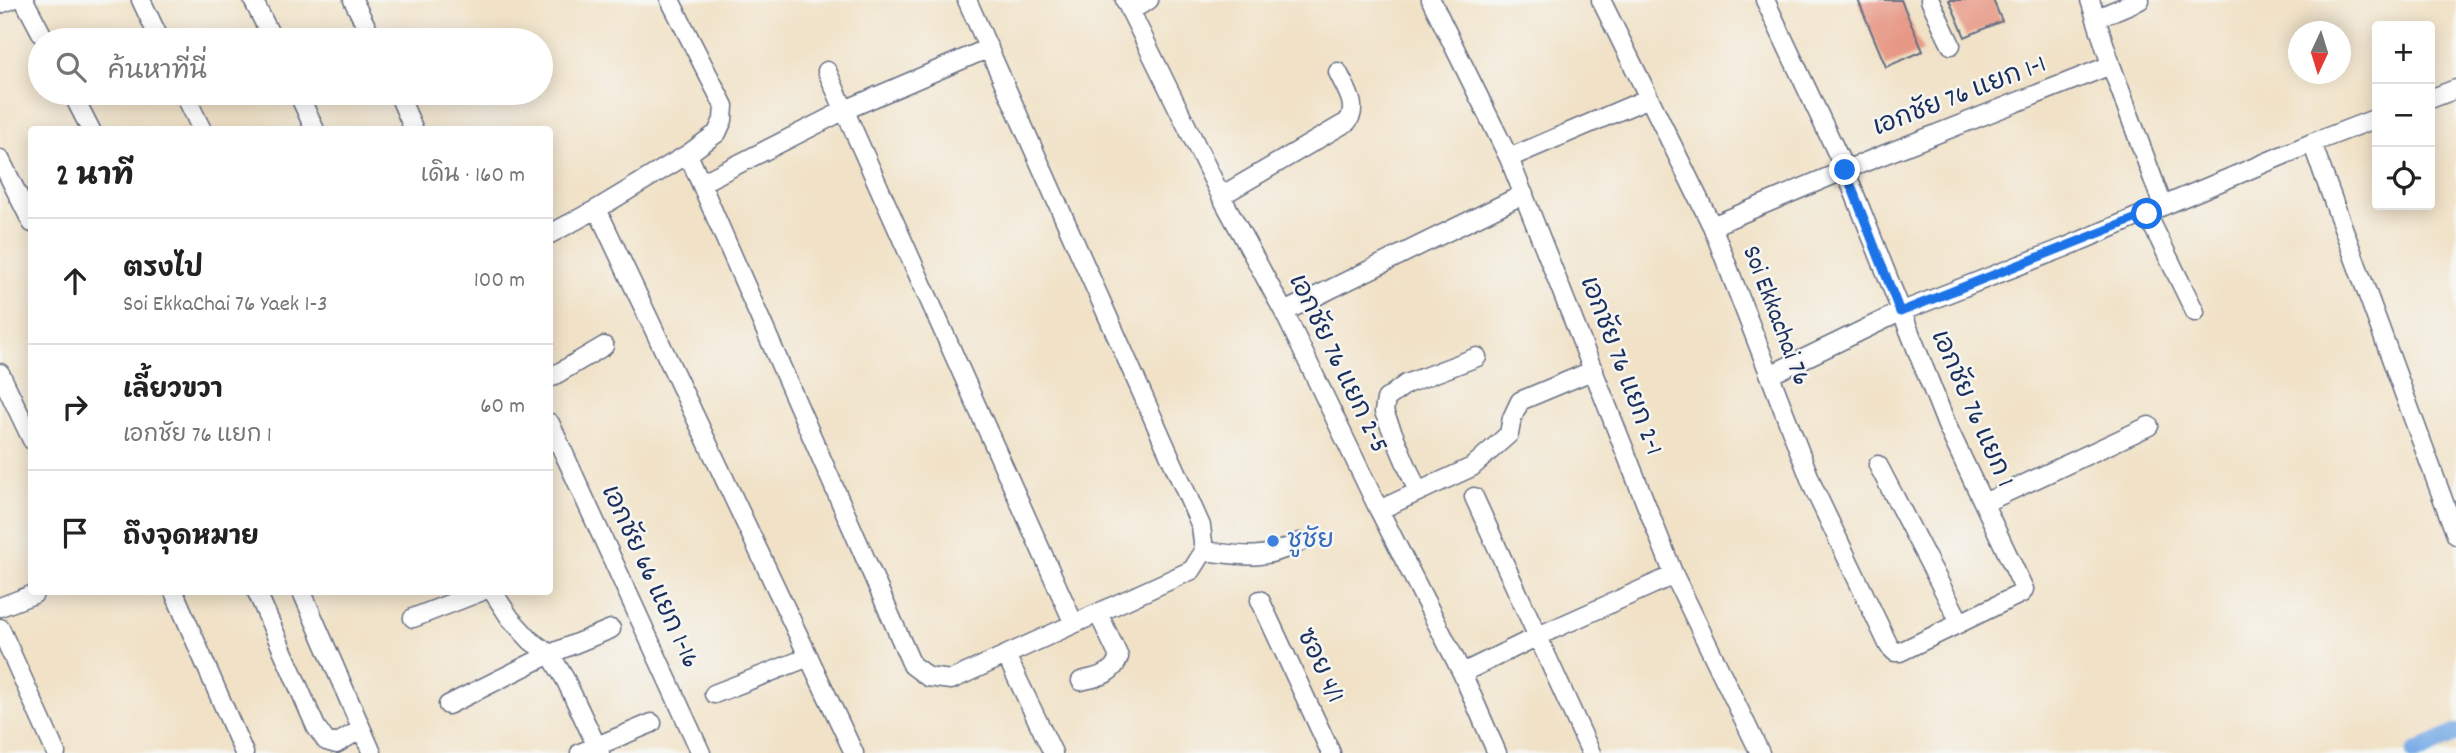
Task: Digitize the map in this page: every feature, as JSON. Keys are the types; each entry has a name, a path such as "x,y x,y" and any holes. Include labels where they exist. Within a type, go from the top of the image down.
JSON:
{"street":[{"path":"0,4 11,0"},
{"path":"24,0 39,28"},
{"path":"141,0 154,28"},
{"path":"253,0 267,28"},
{"path":"353,0 367,28"},
{"path":"553,232 688,154 717,133 723,120 724,106 670,0"},
{"path":"688,154 912,665 928,677 951,680 1192,570 1204,551 1201,527 967,0"},
{"path":"1128,6 1149,0"},
{"name":"เอกชัย 76 แยก 2-1","path":"1430,0 1509,158 1674,575 1759,753"},
{"name":"Soi Ekkachai 76","path":"1601,0 1712,226 1814,489 1889,646 1895,652"},
{"name":"เอกชัย 76 แยก 1","path":"1765,0 1845,170 1948,428 2024,589 2022,593 1905,651 1895,652"},
{"path":"1930,0 1951,46"},
{"path":"2090,0 2155,210 2195,312"},
{"path":"2097,18 2140,0"},
{"name":"เอกชัย 76 แยก 2-5","path":"1128,6 1221,196 1284,312 1462,673 1497,753"},
{"path":"701,183 845,110 989,48"},
{"name":"เอกชัย 76 แยก 1-1","path":"1712,226 1845,170 2111,65"},
{"path":"827,71 1074,624"},
{"path":"1221,196 1347,122 1353,115 1354,108 1338,72"},
{"path":"2435,97 2456,89"},
{"path":"1509,158 1648,98"},
{"path":"78,105 89,126"},
{"path":"190,105 200,126"},
{"path":"304,105 313,126"},
{"path":"403,105 412,126"},
{"path":"1770,375 1900,312 2372,120"},
{"path":"2312,143 2456,535"},
{"path":"0,159 28,215"},
{"path":"1284,312 1524,194"},
{"path":"597,209 855,753"},
{"path":"553,376 604,346"},
{"path":"1418,492 1384,412 1386,399 1406,383 1478,357"},
{"path":"1380,510 1472,467 1509,434 1512,418 1520,401 1594,370"},
{"path":"0,373 28,432"},
{"path":"1984,503 2149,426"},
{"name":"เอกชัย 66 แยก 1-16","path":"553,430 701,753"},
{"path":"1878,464 1960,622"},
{"path":"1474,497 1591,753"},
{"path":"1204,551 1255,556 1278,553 1300,541"},
{"path":"1462,673 1536,636 1674,575"},
{"path":"0,607 31,595"},
{"path":"175,595 244,753"},
{"path":"258,595 316,727 326,741 336,744 361,729"},
{"path":"303,595 372,753"},
{"path":"412,618 472,595"},
{"path":"496,595 510,618 531,641 550,654 565,679 592,751 652,723"},
{"name":"ซอย 4/1","path":"1260,600 1331,753"},
{"path":"1081,681 1104,676 1116,666 1119,657 1098,613"},
{"path":"0,628 55,753"},
{"path":"448,705 550,654 611,628"},
{"path":"1006,655 1053,753"},
{"path":"714,694 809,657"}],"building":[{"path":"1858,0 1901,0 1923,51 1886,67"},
{"path":"1949,0 1993,0 2002,21 1965,37"}],"waterway":[{"path":"2415,753 2456,733"}],"place":[{"name":"ชูชัย","path":"1273,541"}],"route":[{"path":"1845,170 1900,312 2147,214"}]}
